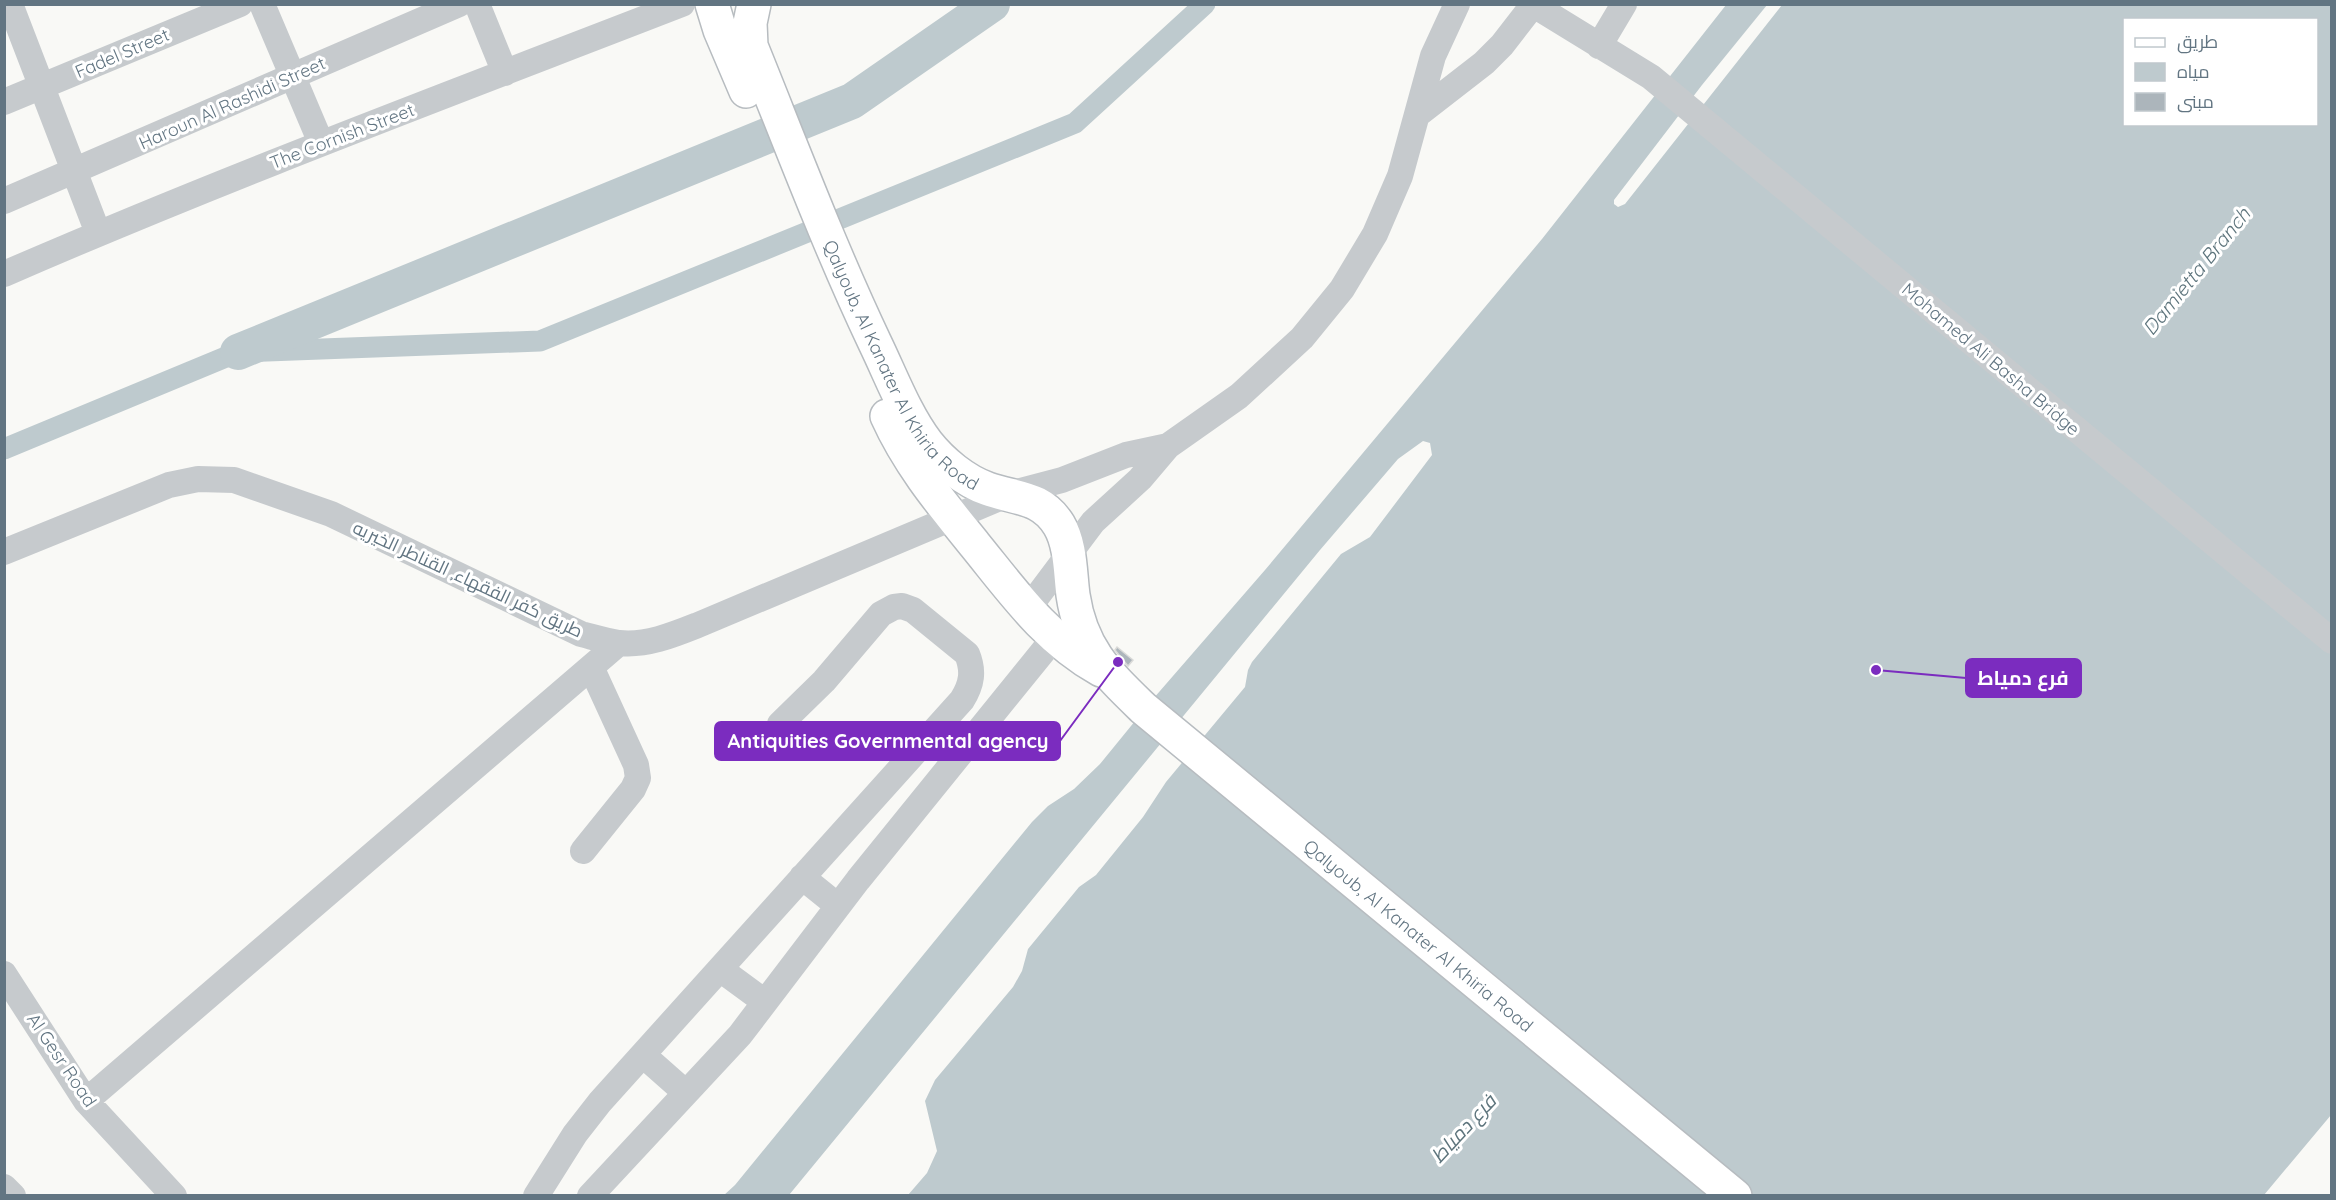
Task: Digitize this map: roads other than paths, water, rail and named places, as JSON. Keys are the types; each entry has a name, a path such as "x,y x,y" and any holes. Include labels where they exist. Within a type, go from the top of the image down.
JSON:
{"main road":[{"name":"Qalyoub, Al Kanater Al Khiria Road","path":"754,4 750,22 751,46 897,436 923,479 1027,610 1054,638 1083,660 1106,672"},
{"name":"Qalyoub, Al Kanater Al Khiria Road","path":"716,17 840,288 909,414 929,445 949,465 971,481 988,489 1024,497 1050,513 1059,525 1065,540 1078,618 1094,655 1106,672 1143,708 1735,1196"}],"street":[{"path":"10,4 98,233"},
{"name":"Fadel Street","path":"4,102 240,4"},
{"path":"262,4 321,143"},
{"name":"Haroun Al Rashidi Street","path":"4,201 459,4"},
{"path":"477,4 505,73"},
{"name":"The Cornish Street","path":"4,274 98,233 321,143 682,4"},
{"name":"طريق كفر الفقهاء, القناطر الخيريه","path":"1027,610 1093,522 1140,479 1168,446 1239,396 1302,338 1342,289 1379,225 1400,176 1433,56 1457,4"},
{"path":"1417,115 1484,63 1502,45 1533,5 1599,46 1610,24 1624,4"},
{"name":"Mohamed Ali Basha Bridge","path":"1599,46 1651,77 2331,641"},
{"name":"طريق كفر الفقهاء, القناطر الخيريه","path":"4,552 169,486 198,479 234,480 331,514 581,634 619,643 646,642 672,635 1009,494 1062,480 1126,455 1168,446"},
{"path":"536,1196 575,1134 600,1102 968,691 971,681 970,662 967,654 947,636 908,607 886,609 824,681 780,723"},
{"path":"590,1196 740,1035 838,906 1054,638"},
{"path":"86,1101 619,643"},
{"path":"583,851 633,789 638,778 636,765 591,667"},
{"path":"875,796 906,822"},
{"path":"802,877 838,906"},
{"path":"720,969 765,1002"},
{"name":"Al Gesr Road","path":"4,974 86,1101 174,1196"},
{"path":"643,1054 686,1092"},
{"path":"4,1187 13,1196"}],"water":[{"name":"Damietta Branch","path":"1726,5 1767,5 1614,200 1614,204 1618,207 1625,204 1782,5 2331,5 2331,1115 2264,1195 908,1195 927,1173 937,1151 925,1101 935,1080 1013,987 1022,971 1028,949 1079,887 1096,875 1143,817 1166,782 1245,687 1252,662 1341,554 1370,537 1432,455 1430,443 1423,441 1398,459 1320,550 789,1195 723,1196 735,1185 1032,822 1048,806 1074,789 1100,764 1542,239"}],"waterway":[{"path":"238,352 852,101 992,4"},
{"path":"4,449 238,352 540,341 1075,123 1205,4"}],"place":[{"name":"Antiquities Governmental agency","path":"1118,662"},
{"name":"فرع دمياط","path":"1876,670"}]}
